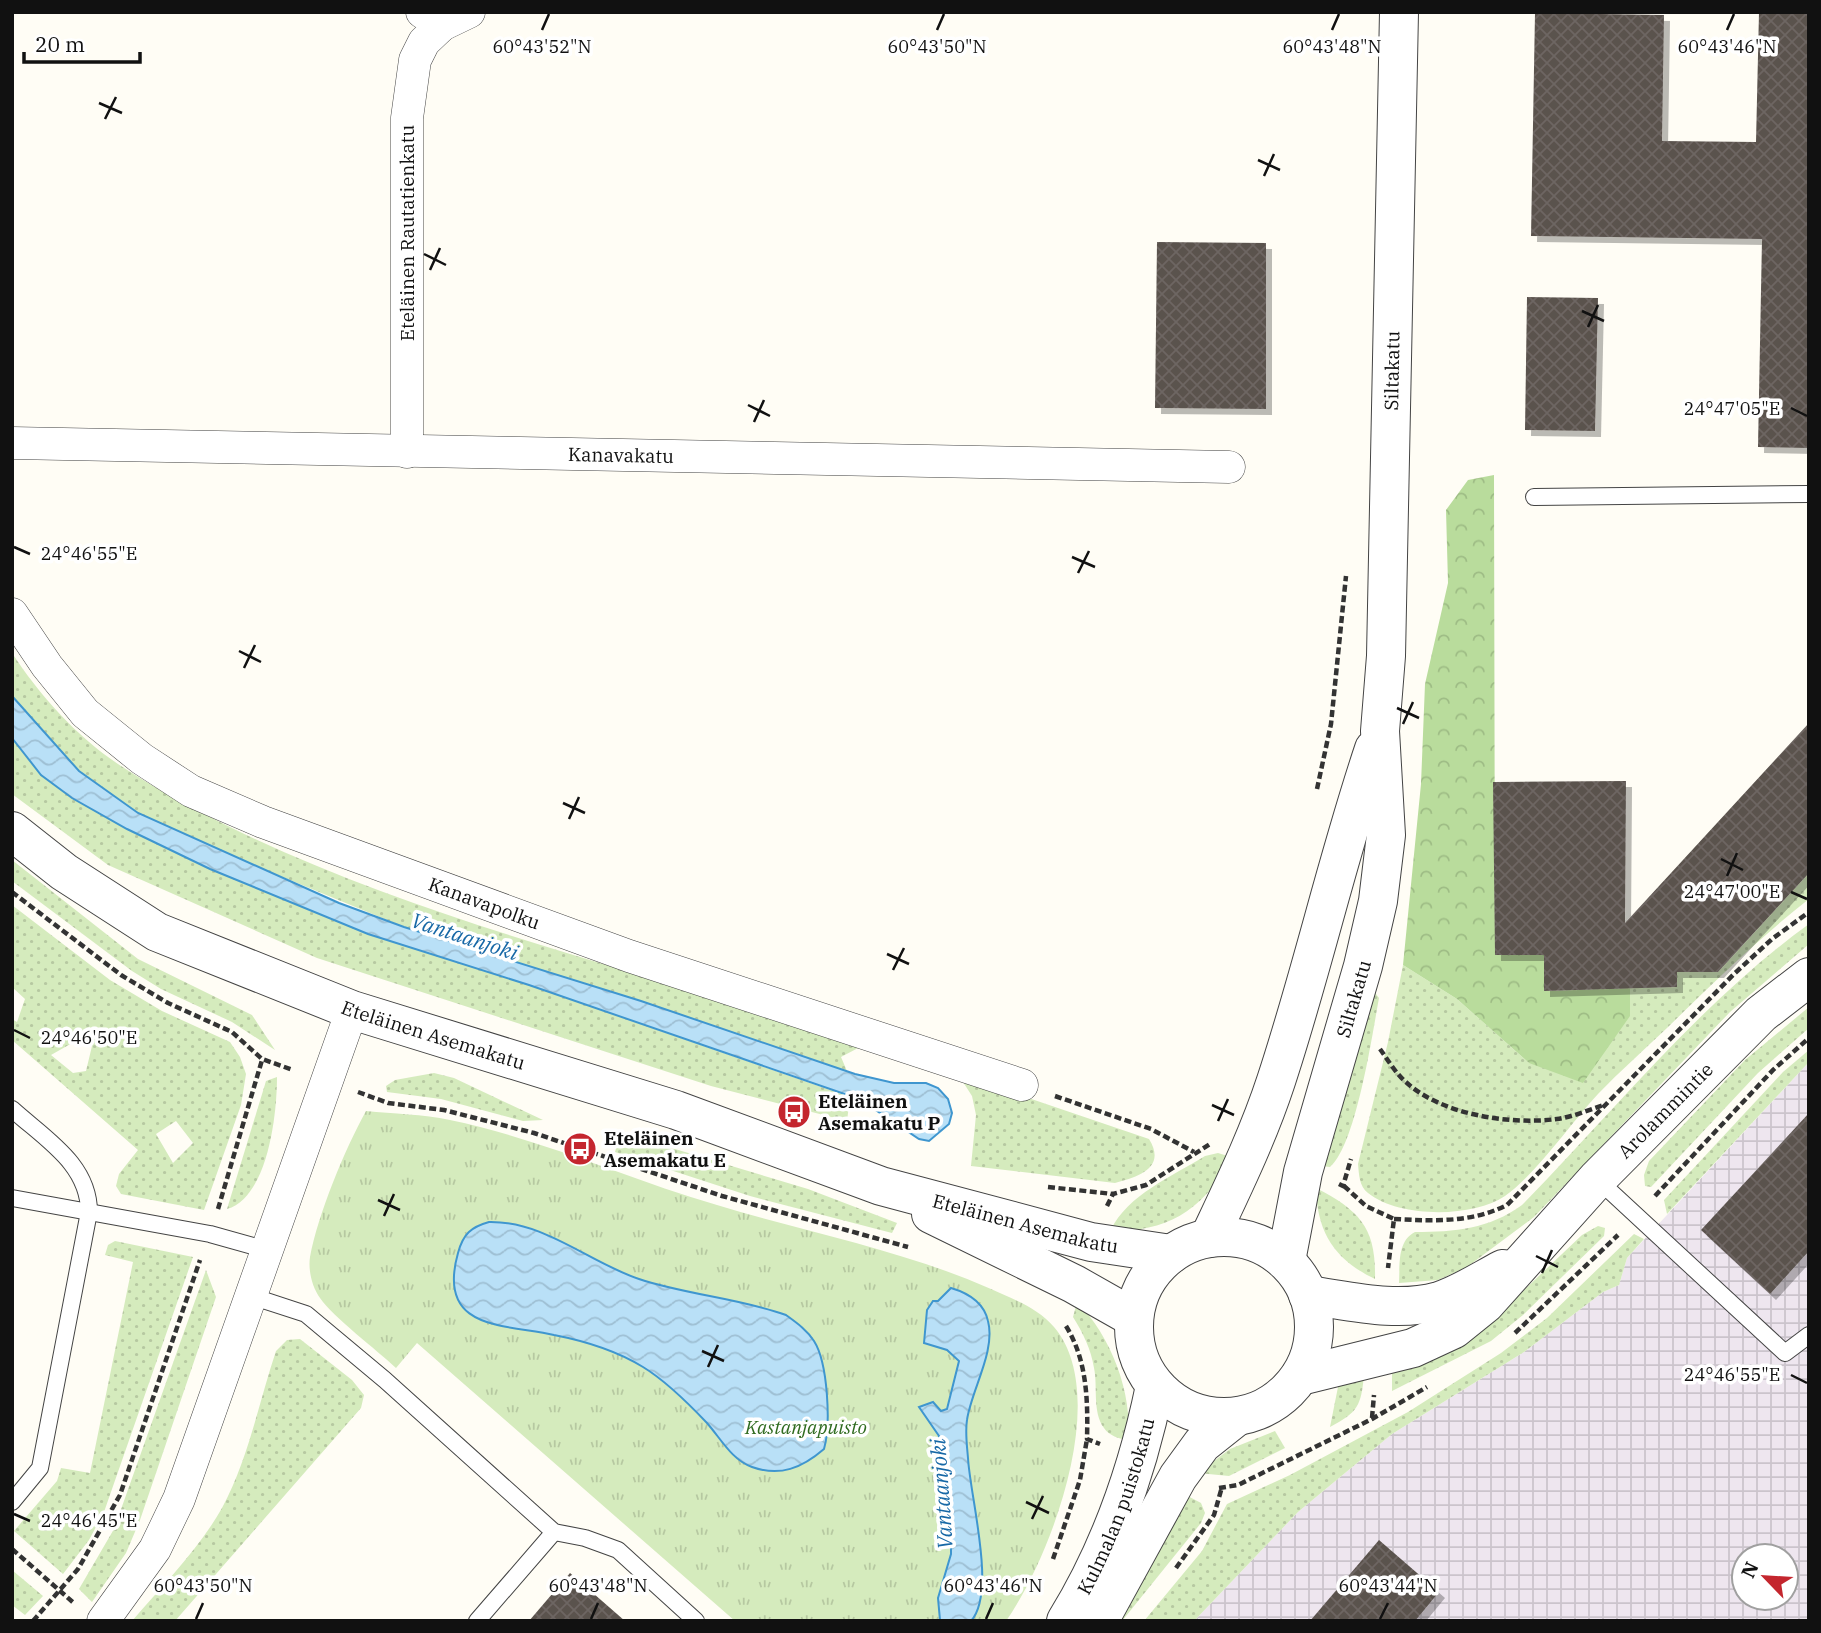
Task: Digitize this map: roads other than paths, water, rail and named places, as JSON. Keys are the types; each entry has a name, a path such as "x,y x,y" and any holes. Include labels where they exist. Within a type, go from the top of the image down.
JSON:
{"street":[{"name":"Siltakatu","path":"1286,1261 1307,1155 1363,966 1378,901 1386,835 1380,731 1386,656 1399,12"},
{"name":"Eteläinen Rautatienkatu","path":"407,453 407,118 415,60 424,42 444,16"},
{"name":"Kanavakatu","path":"12,443 407,453 1229,467"},
{"name":"Kanavapolku","path":"12,614 47,667 85,713 142,759 191,791 263,822 629,956 1021,1085"},
{"name":"Siltakatu","path":"1209,1238 1249,1154 1276,1083 1347,830 1380,731"},
{"name":"Eteläinen Asemakatu","path":"12,831 64,873 157,932 352,1010 676,1110 881,1186 1091,1242 1171,1254"},
{"name":"Arolammintie","path":"1300,1376 1434,1340 1485,1304 1597,1179 1761,1014 1809,976"},
{"path":"90,1613 155,1549 179,1499 352,1010"},
{"name":"Eteläinen Asemakatu","path":"881,1186 938,1218 1074,1284 1134,1318"},
{"path":"1209,1238 1236,1238 1262,1245 1286,1261 1308,1294 1314,1322 1311,1350 1300,1376 1283,1396 1261,1409 1236,1417 1214,1417 1192,1411 1172,1401 1155,1386 1142,1366 1135,1342 1134,1318 1140,1294 1153,1272 1171,1254 1209,1238"},
{"name":"Arolammintie","path":"1308,1294 1383,1306 1413,1306 1439,1301 1529,1254"},
{"name":"Kulmalan puistokatu","path":"1066,1621 1096,1567 1139,1459 1155,1386"},
{"name":"Kulmalan puistokatu","path":"1099,1621 1178,1477 1202,1444 1236,1417"}],"lane":[{"path":"1534,497 1809,494"},
{"path":"12,1110 72,1162 83,1176 89,1195 89,1212 40,1468 12,1502"},
{"path":"1597,1179 1785,1353 1809,1335"},
{"path":"12,1198 209,1234 267,1250"},
{"path":"251,1296 306,1314 385,1380 554,1532 584,1538 618,1550 696,1621"},
{"path":"477,1621 554,1532"}],"water":[{"path":"12,696 79,771 138,813 339,903 404,927 641,1001 855,1074 894,1083 926,1083 938,1088 948,1099 952,1113 949,1124 929,1141 919,1139 859,1099 529,985 368,934 210,869 127,829 72,798 41,775 12,738"},
{"path":"489,1222 509,1223 548,1235 639,1279 750,1304 786,1315 802,1327 819,1351 828,1410 824,1449 790,1469 772,1471 752,1467 733,1454 677,1393 633,1361 577,1340 496,1325 479,1319 466,1310 457,1297 454,1278 462,1241 477,1226"},
{"path":"951,1288 979,1304 986,1315 990,1333 986,1358 966,1425 982,1567 982,1589 971,1621 940,1620 938,1598 951,1554 951,1521 944,1499 941,1472 936,1465 939,1436 919,1407 933,1402 941,1411 947,1409 959,1361 947,1350 924,1343 927,1310 933,1301 938,1301"}],"place":[{"name":"Eteläinen Asemakatu P","path":"794,1112"},
{"name":"Eteläinen Asemakatu E","path":"580,1149"}],"water label":[{"name":"Vantaanjoki","path":"465,936"},
{"name":"Vantaanjoki","path":"941,1494"}],"park label":[{"name":"Kastanjapuisto","path":"806,1427"}]}
